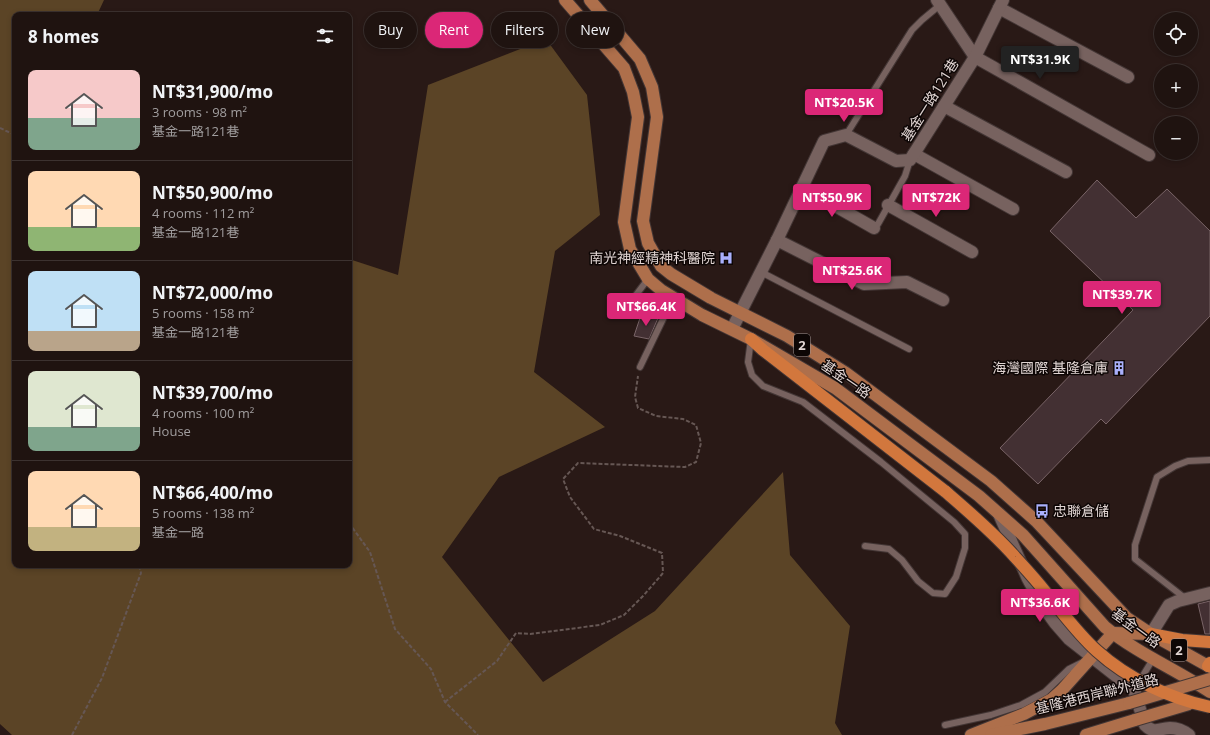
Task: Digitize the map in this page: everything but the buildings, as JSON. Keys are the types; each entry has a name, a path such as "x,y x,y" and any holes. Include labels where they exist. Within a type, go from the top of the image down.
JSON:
{"highway":[{"path":"751,339 763,350 946,492 977,519 1014,555 1080,634 1097,651 1124,671 1146,684 1180,699 1210,707"},
{"path":"1151,634 1182,640 1210,642"}],"main road":[{"name":"基金一路","path":"565,0 624,68 633,92 638,117 624,222 630,249 648,279 661,290 702,315 751,339 835,388 979,496 1023,535 1105,626 1153,659 1208,686"},
{"name":"基金一路","path":"590,0 640,59 652,87 657,117 643,221 648,243 660,266 711,298 787,336 846,373 991,482 1036,521 1122,614 1151,634 1209,665"},
{"path":"751,339 759,322"},
{"path":"999,514 1014,502"},
{"path":"971,735 1024,714 1052,699 1114,633 1151,634"},
{"path":"1208,686 1209,665"},
{"name":"基隆港西岸聯外道路","path":"991,735 1208,686"},
{"path":"1086,735 1210,698"}],"street":[{"path":"940,2 975,58 1150,155"},
{"path":"1001,4 1128,77"},
{"name":"基金一路121巷","path":"846,135 896,161 912,157 975,58 1001,4"},
{"path":"944,106 1066,172"},
{"path":"732,330 824,141 846,135"},
{"path":"912,157 1013,209"},
{"path":"802,187 874,228"},
{"path":"888,205 972,252"},
{"path":"777,240 864,284 907,282 943,300"},
{"path":"999,514 1028,579 1042,605 1055,623 1069,639 1134,690 1145,725 1149,730 1155,731 1170,728 1186,732 1189,735"},
{"path":"1151,634 1169,605 1210,593"}],"lane":[{"path":"846,135 912,30 940,2"},
{"path":"874,228 878,224 905,176 912,157"},
{"path":"761,272 909,349"},
{"path":"640,367 664,317 662,314 637,301 636,295 648,279"},
{"path":"751,339 748,362 752,375 763,386 804,402 881,462 954,522 966,534 965,548 956,577 945,594 933,593 918,581 902,560 889,549 865,546"},
{"path":"1186,599 1135,559 1135,546 1157,478 1175,466 1188,461 1210,460"},
{"path":"945,725 990,715 1021,705 1045,692 1069,669 1092,657"},
{"path":"1134,690 1153,659"}],"path":[{"path":"0,128 12,134"},
{"path":"444,702 497,661 516,633 530,634 600,625 624,615 644,595 663,572 662,553 620,536 594,529 570,497 563,479 578,463 685,467 696,462 700,443 696,425 683,420 656,416 638,408 635,397 640,367"},
{"path":"352,527 370,552 395,629 431,669 444,702 478,735"},
{"path":"72,735 102,678 141,573 139,568"}],"shaded area":[{"path":"0,0 104,0 98,12 12,12 12,568 352,568 352,260 398,275 428,85 523,48 553,48 587,95 600,215 555,251 534,372 605,427 499,477 442,557 543,682 655,611 783,472 790,555 850,626 835,723 842,735 12,735 0,724"}],"place":[{"name":"南光神經精神科醫院","path":"726,258"},
{"name":"海灣國際 基隆倉庫","path":"1119,368"},
{"name":"忠聯倉儲","path":"1042,511"}]}
